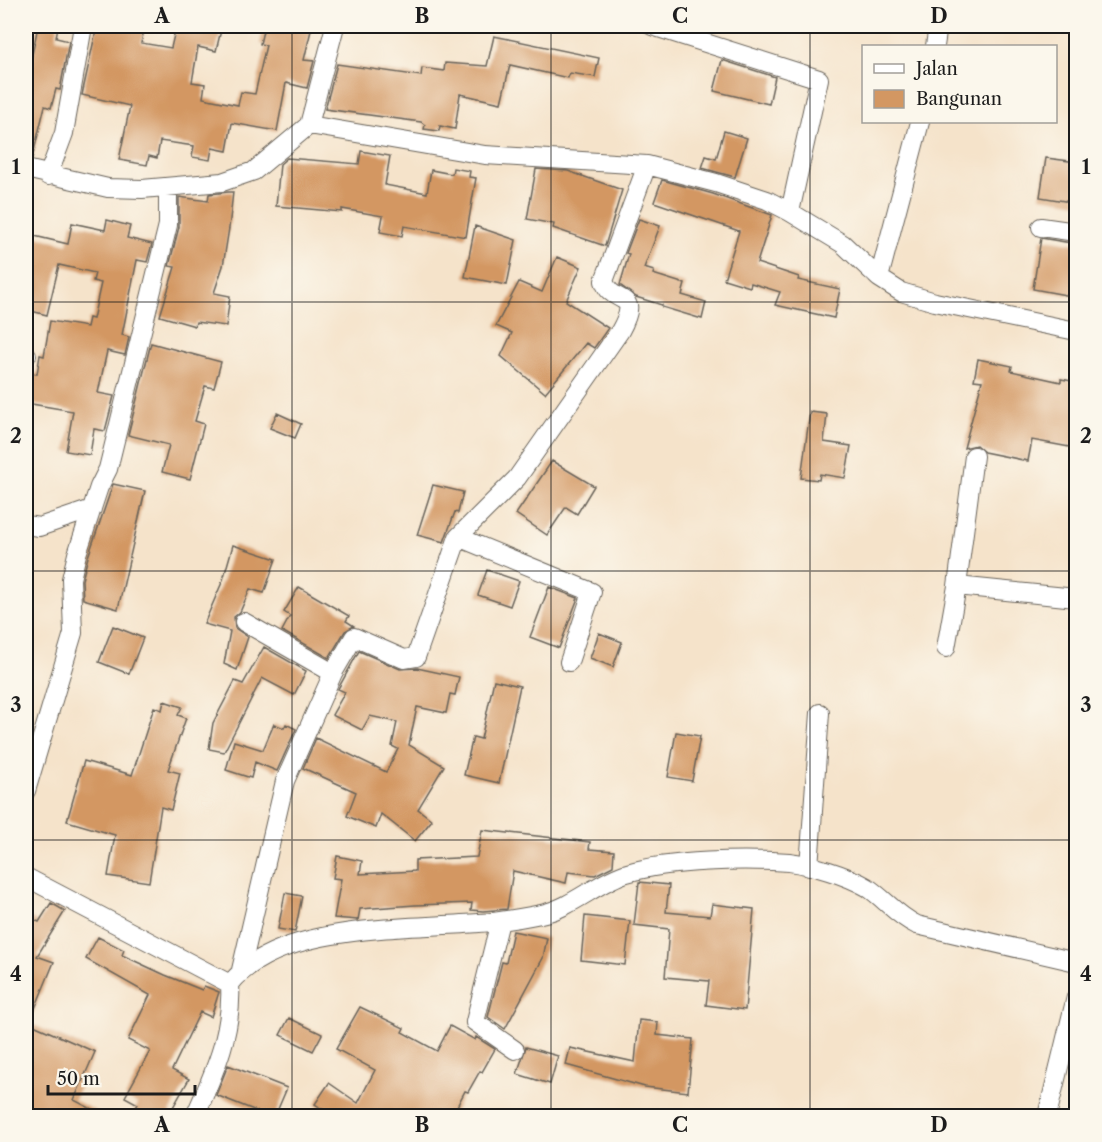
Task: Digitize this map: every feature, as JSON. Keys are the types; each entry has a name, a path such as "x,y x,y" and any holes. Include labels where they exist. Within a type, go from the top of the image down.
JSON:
{"street":[{"path":"48,176 64,133 83,26"},
{"path":"26,170 108,188 168,187 222,182 254,171 309,125 335,26"},
{"path":"652,26 819,79 790,212"},
{"path":"935,45 938,26"},
{"path":"879,278 920,123"},
{"path":"309,125 485,155 647,165 767,200 843,244 879,278 901,292 935,302 1077,331"},
{"path":"195,1116 218,1066 228,1030 236,977 285,781 333,673 354,637 404,659 416,657 458,537 517,478 630,313 625,301 606,287 604,281 647,165"},
{"path":"26,791 73,633 71,579 92,509 108,469 168,225 168,187"},
{"path":"1041,227 1077,232"},
{"path":"946,648 957,586 974,456"},
{"path":"26,525 39,527 92,509"},
{"path":"458,537 592,592 569,662"},
{"path":"957,586 1077,598"},
{"path":"244,622 333,673"},
{"path":"809,867 820,713"},
{"path":"236,977 292,944 324,936 500,921 546,913 627,873 667,865 746,861 792,863 809,867 868,888 900,917 917,925 1077,962"},
{"path":"26,877 236,977"},
{"path":"500,921 475,1022 515,1050"},
{"path":"1047,1116 1077,997"}],"building":[{"path":"38,26 58,26 56,38 69,41 60,90 56,89 51,108 45,106 32,159 26,158 26,68 29,69"},
{"path":"97,26 145,26 141,43 171,48 176,26 222,26 216,51 198,47 192,82 205,84 203,98 238,105 241,92 255,94 266,45 260,44 264,26 312,26 304,60 314,61 307,88 286,83 277,131 232,123 227,151 212,148 210,160 192,157 194,146 160,141 157,158 149,156 147,165 119,160 130,106 82,95"},
{"path":"494,36 599,58 595,77 570,73 568,78 510,65 501,103 460,94 455,129 440,126 439,131 424,129 425,125 421,122 325,109 337,64 421,76 422,68 444,71 445,63 487,66"},
{"path":"722,60 775,77 769,104 714,91"},
{"path":"724,131 747,138 735,177 702,168 706,156 716,159"},
{"path":"361,151 390,156 385,185 427,193 431,170 452,174 453,168 470,171 469,177 476,178 466,237 404,226 402,236 380,232 383,216 342,209 342,212 276,206 280,164 287,158 359,164"},
{"path":"1046,158 1077,162 1077,203 1040,197"},
{"path":"536,169 568,171 622,190 605,246 553,228 554,224 527,219"},
{"path":"662,180 713,194 772,215 757,263 799,277 798,280 840,289 834,318 775,305 780,292 751,283 750,287 724,279 739,231 654,202"},
{"path":"233,192 223,266 214,293 230,296 226,326 196,322 195,326 160,316 175,267 169,266 179,227 179,197 208,201 209,194"},
{"path":"639,219 660,226 644,268 654,271 653,274 685,284 682,295 706,302 702,319 636,297 620,285 629,254 626,253"},
{"path":"107,220 130,226 127,238 152,244 147,262 137,260 122,335 129,337 125,355 107,351 98,393 114,396 105,431 94,429 90,455 66,451 73,411 26,403 26,372 37,374 40,355 44,356 50,321 87,327 89,318 93,319 101,283 93,281 95,273 59,265 47,315 27,310 32,291 26,290 26,234 68,244 72,223 105,230"},
{"path":"475,226 516,240 507,285 465,277"},
{"path":"1041,238 1077,244 1077,297 1033,289"},
{"path":"557,257 581,267 566,301 608,328 594,348 586,343 545,393 501,356 512,333 496,326 519,282 542,292"},
{"path":"151,343 221,362 214,388 205,386 195,421 204,424 190,479 162,472 169,445 128,435"},
{"path":"978,359 1012,366 1011,371 1061,382 1061,379 1077,382 1075,448 1032,440 1028,461 984,452 976,445 964,448 982,381 974,380"},
{"path":"810,412 827,414 824,442 851,446 845,478 820,474 819,480 801,478"},
{"path":"277,413 301,424 295,438 270,428"},
{"path":"552,461 594,486 577,514 566,507 547,535 516,514"},
{"path":"113,484 145,491 118,609 83,599 82,580"},
{"path":"433,485 463,492 458,513 455,512 444,542 417,535"},
{"path":"233,545 276,559 264,593 250,589 240,612 234,617 235,628 248,637 237,670 224,664 230,631 204,624 223,580"},
{"path":"487,570 519,581 510,606 478,595"},
{"path":"299,587 349,616 346,621 354,626 345,631 329,658 282,631 290,616 284,612"},
{"path":"549,587 578,598 559,648 530,637"},
{"path":"113,626 143,638 129,674 99,662"},
{"path":"599,633 622,642 613,667 590,658"},
{"path":"264,647 306,671 294,695 262,678 224,752 209,749 213,723 235,681 243,684"},
{"path":"359,651 400,669 417,668 459,677 455,695 450,694 446,713 417,707 409,745 444,766 418,809 432,820 415,841 381,814 376,828 347,816 356,792 303,768 316,738 386,772 398,749 392,746 397,722 370,716 362,730 332,715 345,692 338,689"},
{"path":"494,680 520,686 499,783 464,775 473,737 481,739"},
{"path":"164,701 182,707 178,715 186,718 168,770 180,773 171,810 161,807 149,882 108,876 115,835 67,821 84,761 132,775 154,707 162,710"},
{"path":"274,724 284,728 286,724 296,729 277,771 255,762 251,778 226,770 234,741 263,750"},
{"path":"676,732 700,736 692,781 668,777"},
{"path":"482,830 590,842 589,849 614,851 613,866 595,875 568,872 566,883 513,871 507,909 471,910 472,903 415,905 360,909 358,920 334,918 341,879 333,878 337,856 362,861 360,874 415,871 415,860 477,857"},
{"path":"639,882 669,885 666,912 710,916 712,904 754,909 745,1010 706,1005 709,981 665,977 669,929 634,925"},
{"path":"285,893 302,896 295,932 278,929"},
{"path":"51,903 65,911 37,956 54,962 29,1023 95,1052 74,1100 105,1116 26,1116 26,916 39,922"},
{"path":"585,916 630,921 625,965 581,960"},
{"path":"513,931 547,938 543,958 505,1029 488,1017 502,962 506,963"},
{"path":"98,937 124,950 122,955 165,975 202,990 204,986 219,992 211,1017 200,1012 172,1070 189,1079 168,1116 131,1116 138,1104 125,1097 150,1051 128,1040 150,995 86,959"},
{"path":"360,1007 404,1028 402,1032 437,1051 450,1026 475,1040 476,1037 495,1049 468,1092 465,1091 452,1116 333,1116 315,1104 329,1083 358,1103 375,1070 336,1049"},
{"path":"289,1018 322,1034 313,1051 280,1035"},
{"path":"639,1020 658,1022 657,1035 693,1039 688,1092 645,1087 566,1065 570,1048 635,1062"},
{"path":"526,1047 558,1056 550,1084 517,1074"},
{"path":"228,1065 287,1088 275,1116 269,1116 216,1095"}]}
